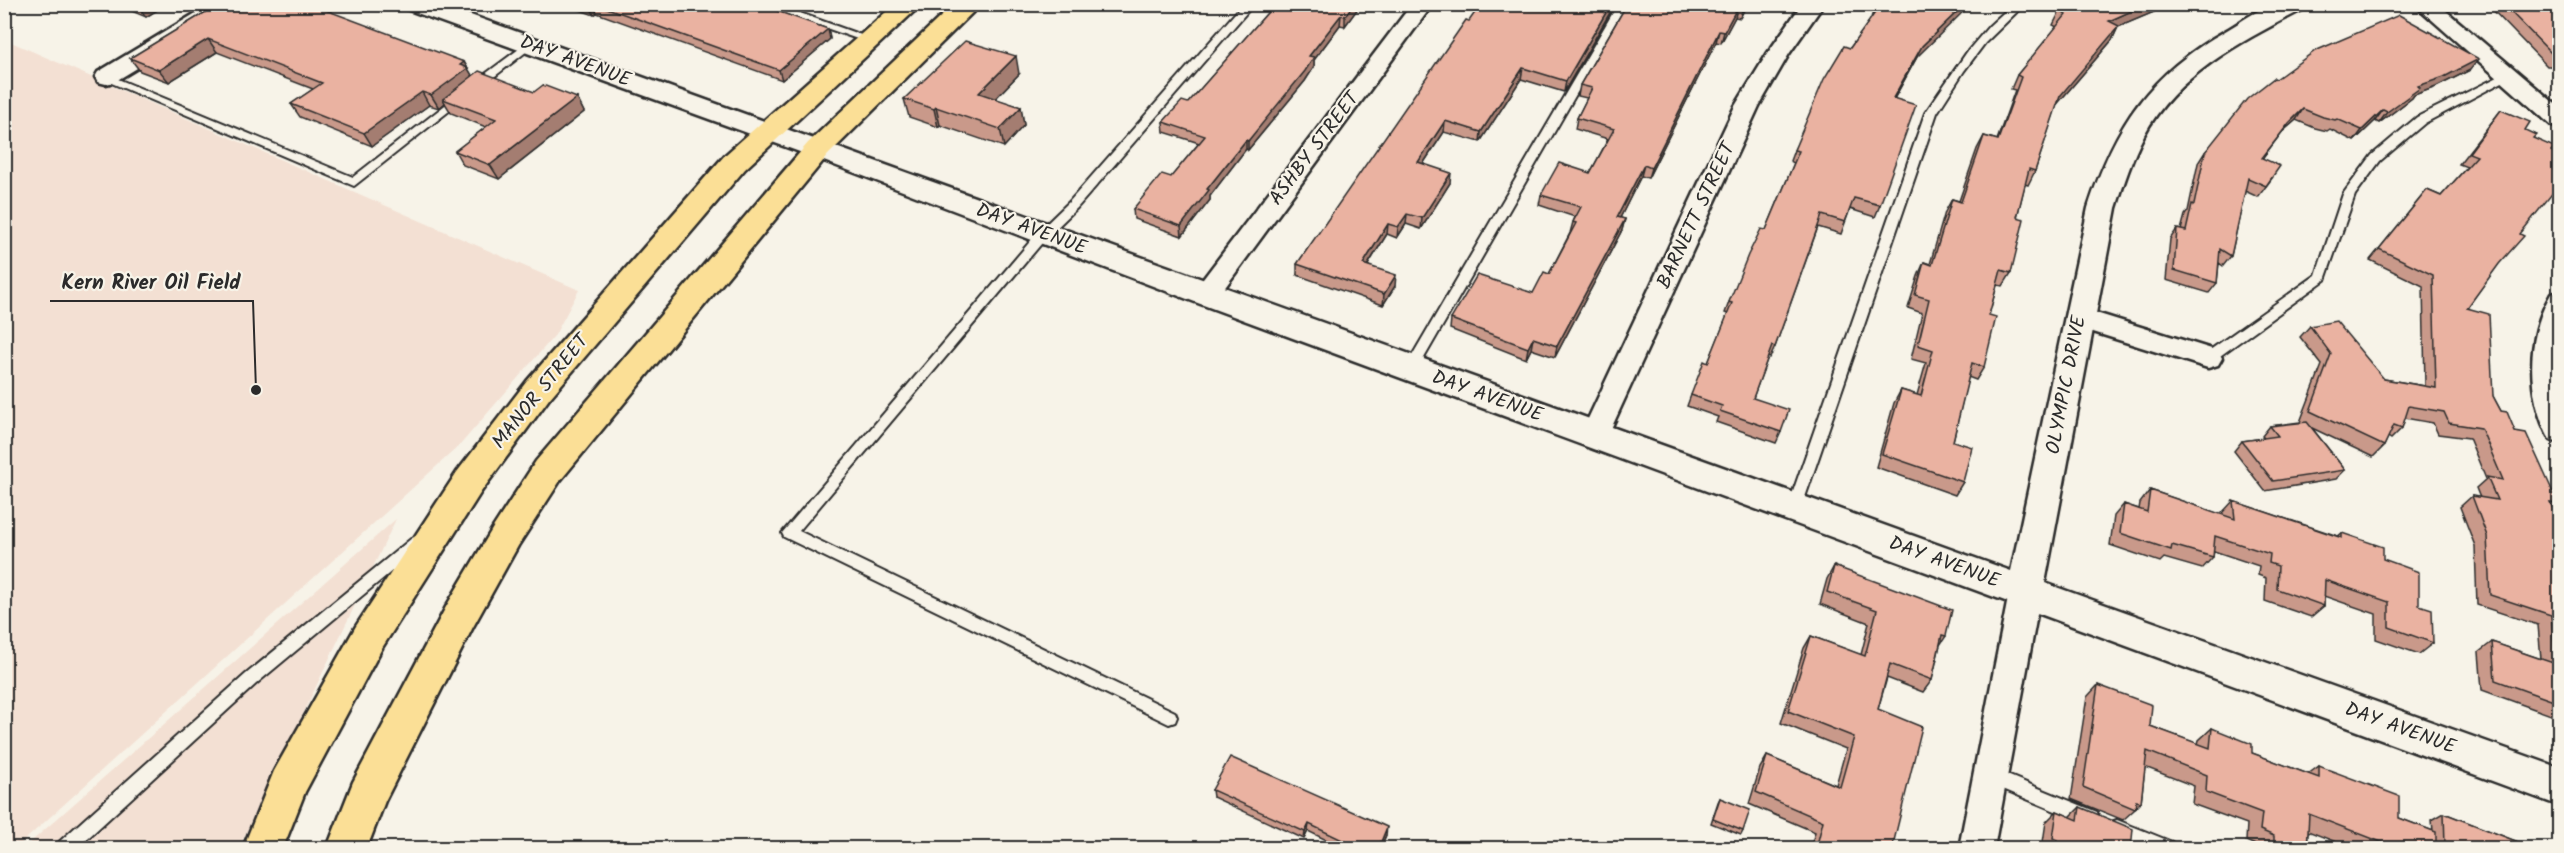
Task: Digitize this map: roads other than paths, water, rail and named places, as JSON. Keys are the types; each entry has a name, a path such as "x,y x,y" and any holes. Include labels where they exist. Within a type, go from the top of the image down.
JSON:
{"main road":[{"name":"MANOR STREET","path":"263,849 294,774 369,638 469,482 538,390 735,162 910,4"},
{"path":"347,849 367,795 460,616 506,536 548,471 818,149 969,4"}],"street":[{"path":"106,77 227,4"},
{"name":"DAY AVENUE","path":"416,4 2559,787"},
{"name":"ASHBY STREET","path":"1206,294 1423,4"},
{"name":"BARNETT STREET","path":"1594,436 1748,106 1768,67 1792,31 1814,4"},
{"name":"OLYMPIC DRIVE","path":"1976,849 2025,593 2109,181 2124,145 2143,113 2173,79 2202,55 2235,34 2295,4"},
{"path":"2424,4 2559,121"},
{"path":"2559,301 2547,339 2546,373 2559,432"},
{"path":"2080,318 2208,358"}],"lane":[{"path":"763,4 870,40"},
{"path":"1169,717 789,533 1043,234 1073,206 1248,4"},
{"path":"1411,369 1623,4"},
{"path":"1794,508 1931,113 1964,60 2001,18 2020,4"},
{"path":"106,77 354,182 527,45"},
{"path":"2208,358 2321,277 2349,194 2376,159 2421,120 2506,76"},
{"path":"65,849 251,679 444,519"},
{"path":"1990,777 2166,849"}],"place":[{"name":"Kern River Oil Field","path":"256,390"}]}
